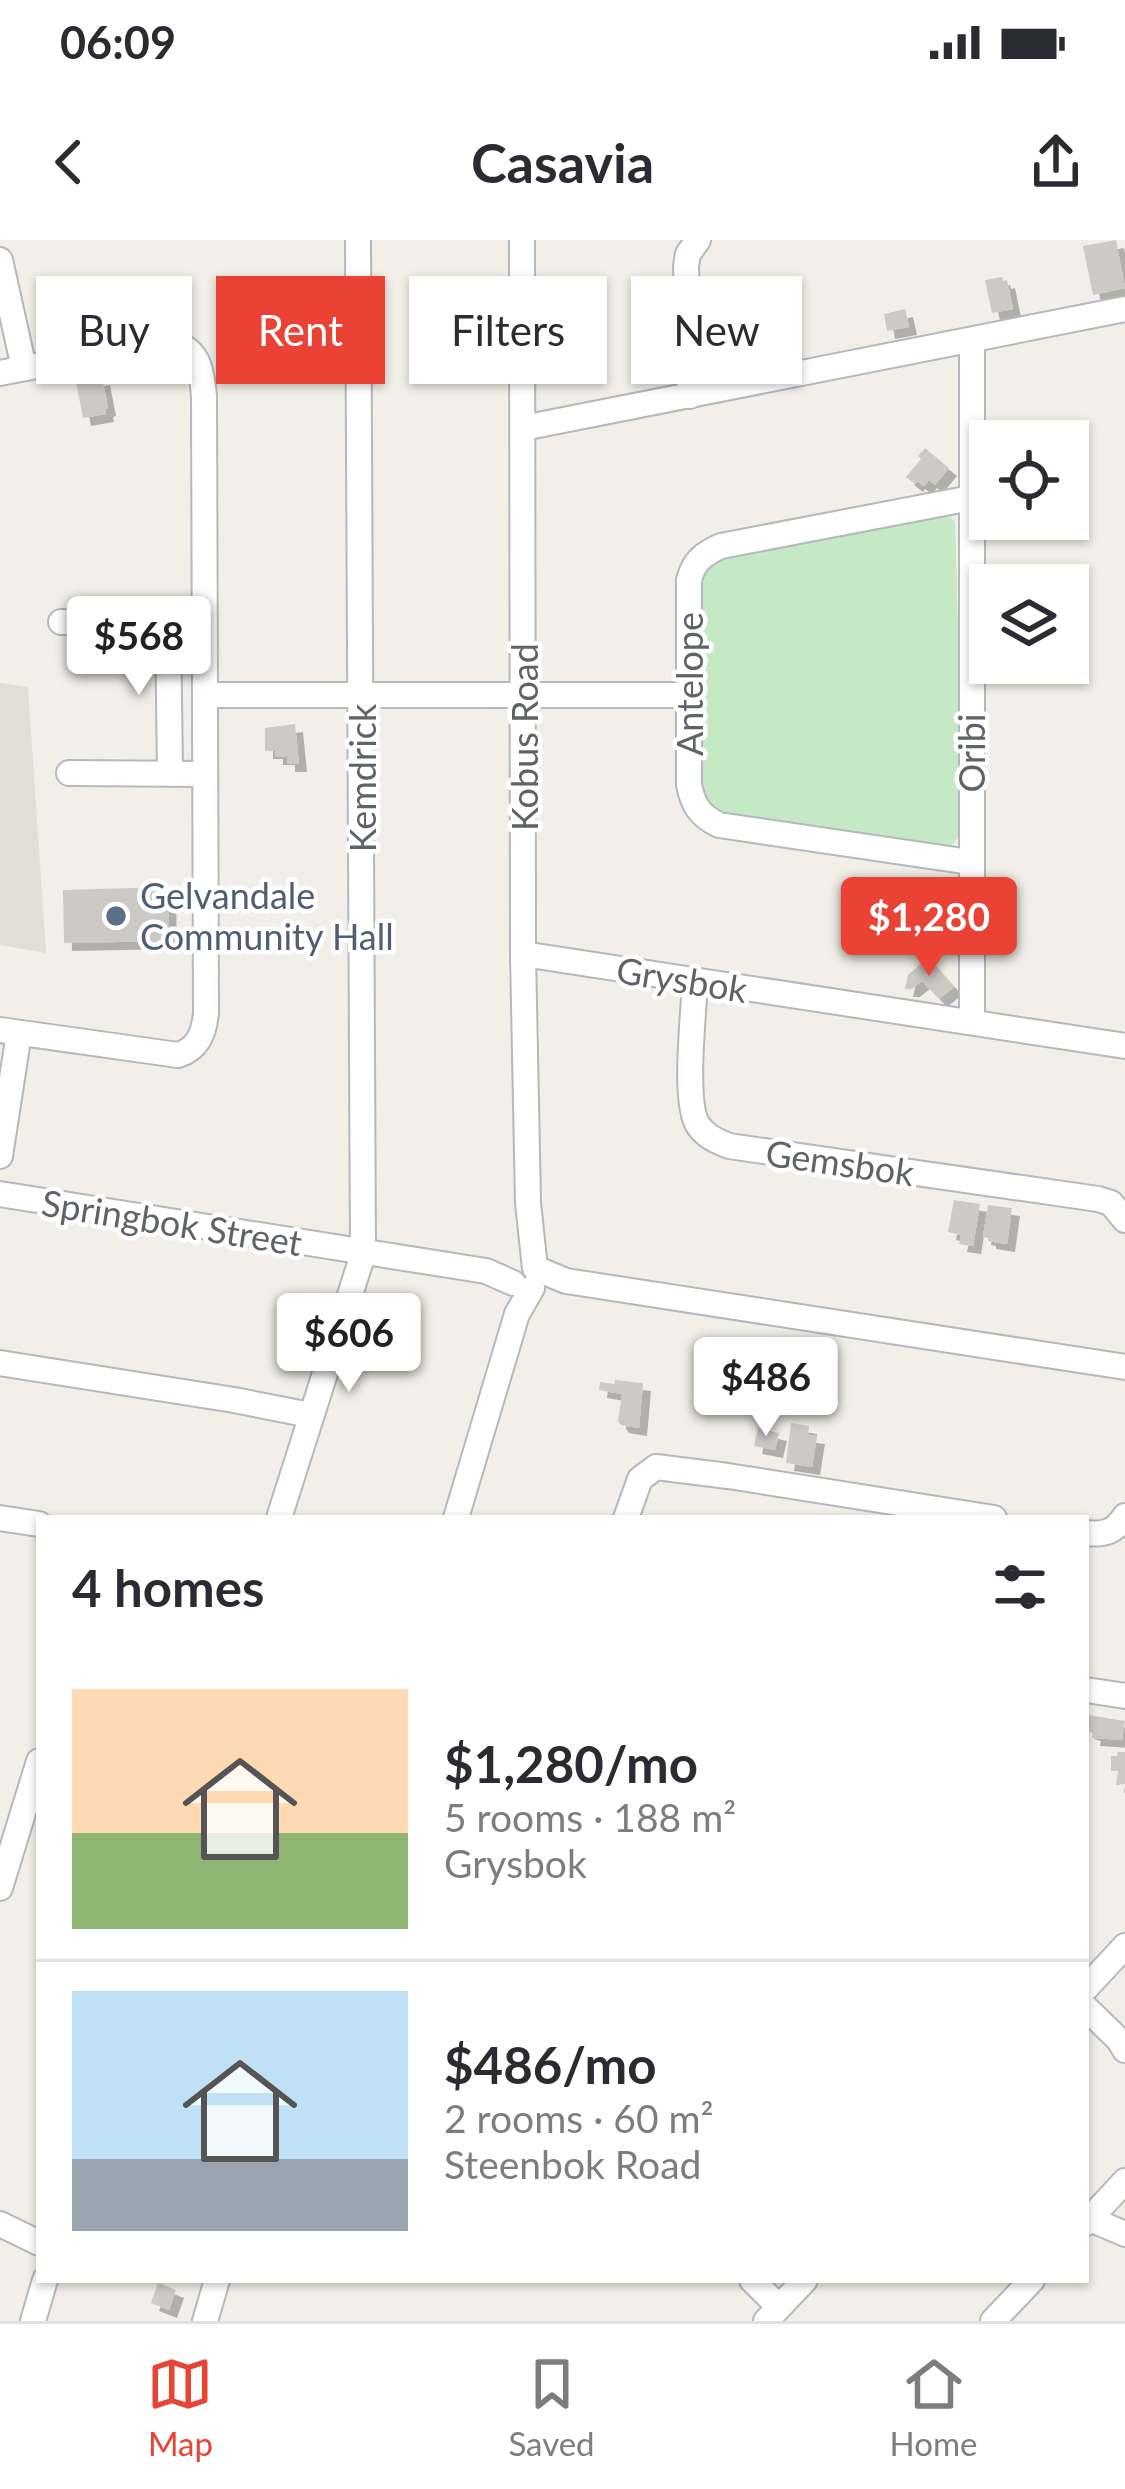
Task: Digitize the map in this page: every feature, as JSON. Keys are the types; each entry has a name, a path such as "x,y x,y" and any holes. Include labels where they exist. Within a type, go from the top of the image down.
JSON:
{"street":[{"name":"Kemdrick","path":"280,1515 363,1254 358,240"},
{"name":"Kobus Road","path":"457,1515 517,1314 530,1234 524,954 522,240"},
{"path":"690,396 686,266 698,240"},
{"path":"0,260 12,370 166,340 186,347 198,360 203,397 206,1013 197,1042 178,1055 9,1032 0,1156"},
{"path":"523,428 1125,309"},
{"name":"Oribi","path":"971,420 972,341"},
{"name":"Antelope","path":"969,498 721,546 695,563 688,580 689,785 694,804 719,825 970,862"},
{"name":"Oribi","path":"971,540 972,1021"},
{"path":"62,622 204,626"},
{"path":"168,625 170,771"},
{"path":"205,695 689,695"},
{"path":"69,772 205,774"},
{"name":"Grysbok","path":"524,954 1125,1046"},
{"name":"Gemsbok","path":"695,981 692,1114 713,1138 729,1146 1097,1199 1111,1203 1125,1220"},
{"name":"Springbok Street","path":"0,1194 524,1277"},
{"path":"524,1277 1125,1367"},
{"path":"0,1363 310,1415"},
{"path":"627,1515 640,1479 650,1470 666,1468 974,1515"},
{"path":"1089,1532 1107,1533 1125,1516"},
{"path":"0,1518 36,1524"},
{"path":"1089,1690 1125,1696"},
{"path":"0,1888 36,1777"},
{"path":"1089,1985 1125,1946"},
{"path":"1089,2011 1125,2050"},
{"path":"1089,2220 1125,2180"},
{"path":"1089,2221 1125,2234"},
{"path":"0,2224 36,2242"},
{"path":"33,2321 44,2283"},
{"path":"205,2321 216,2283"},
{"path":"754,2283 772,2314 802,2283"},
{"path":"993,2321 1029,2283"}],"shaded area":[{"path":"0,683 28,687 46,953 0,945"}],"green space":[{"path":"948,514 955,522 964,830 949,849 720,816 700,796 697,573 712,557"}],"building":[{"path":"1116,240 1125,288 1093,295 1083,246"},
{"path":"985,280 1007,280 1013,309 992,313"},
{"path":"905,309 909,327 887,331 884,314"},
{"path":"76,384 103,384 106,414 83,418"},
{"path":"925,448 949,468 935,485 929,480 924,486 915,484 906,477"},
{"path":"295,724 299,764 287,764 287,757 265,751 265,728"},
{"name":"Gelvandale Community Hall","path":"168,887 169,941 64,943 63,890"},
{"path":"928,958 954,987 939,999 922,981 905,989 908,975"},
{"path":"954,1200 980,1204 973,1246 959,1244 961,1235 948,1232"},
{"path":"988,1205 1012,1208 1007,1244 983,1237"},
{"path":"615,1380 643,1383 639,1428 618,1421 622,1394 599,1390 600,1382 614,1384"},
{"path":"791,1423 809,1426 808,1435 817,1436 812,1467 786,1463"},
{"path":"758,1428 779,1433 775,1450 754,1446"},
{"path":"1089,1715 1125,1721 1122,1740 1092,1738 1089,1732"},
{"path":"1125,1752 1125,1784 1116,1785 1118,1771 1111,1771 1111,1756"},
{"path":"158,2283 176,2290 169,2310 151,2303"}],"place":[{"name":"Gelvandale Community Hall","path":"116,916"}]}
